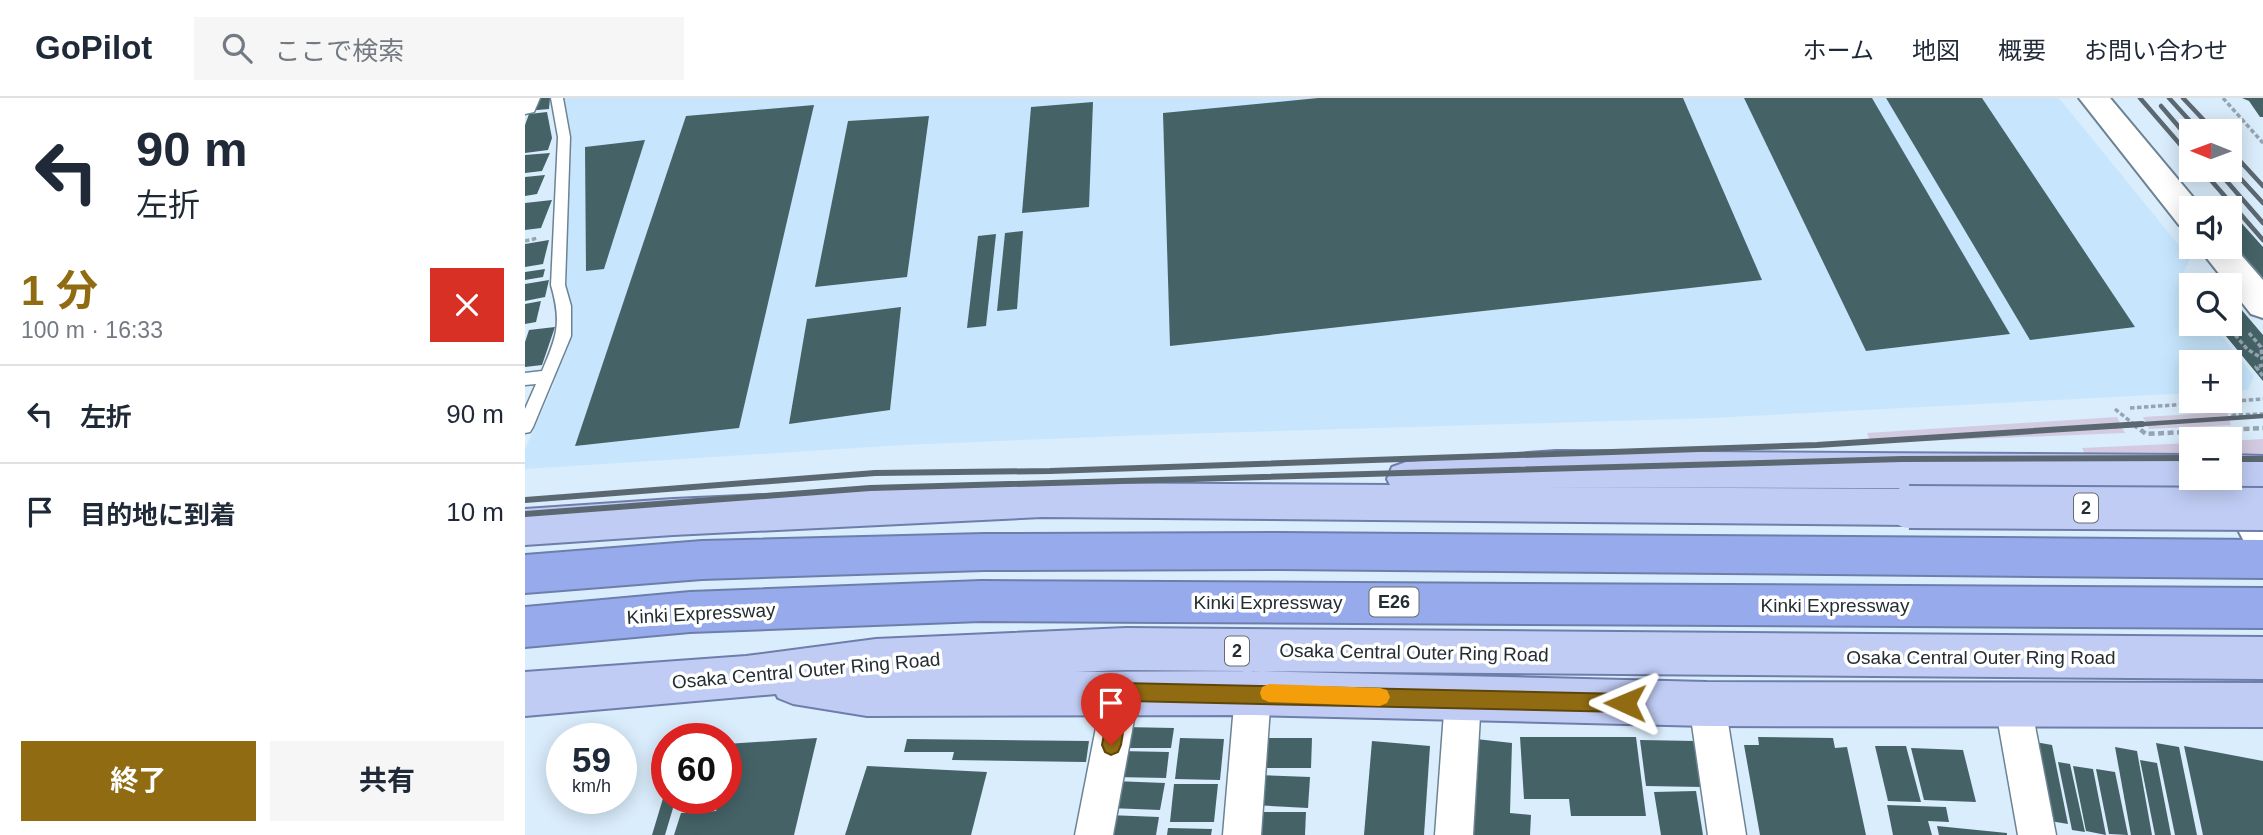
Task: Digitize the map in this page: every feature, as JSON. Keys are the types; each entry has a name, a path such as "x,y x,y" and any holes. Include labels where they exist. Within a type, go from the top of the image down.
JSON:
{"highway":[{"path":"525,575 702,560 984,552 1292,551 2263,559"},
{"name":"Kinki Expressway","path":"525,627 690,612 981,601 2263,608"}],"main road":[{"path":"2094,98 2179,202"},
{"path":"2225,259 2263,304"},
{"path":"1125,499 1556,468 2179,472"},
{"path":"2242,474 2263,473"},
{"path":"2237,490 2263,538"},
{"name":"2","path":"525,527 673,517 1042,500 1125,499 2263,509"},
{"name":"Osaka Central Outer Ring Road","path":"525,694 745,677 876,660 1126,649 2263,658"},
{"path":"745,677 867,694 1253,693 1707,705 2263,705"}],"street":[{"path":"525,106 528,98"},
{"path":"1094,835 1121,692"},
{"path":"1242,835 1253,693"},
{"path":"1454,835 1463,699"},
{"path":"1707,705 1727,835"},
{"path":"2013,705 2037,835"}],"lane":[{"path":"525,427 564,336 564,306 558,285 564,137 557,98"},
{"path":"525,379 547,376"}],"path":[{"path":"2223,98 2263,143"},
{"path":"2237,336 2247,349 2263,361"},
{"path":"2261,347 2263,361"},
{"path":"2263,361 2256,367 2263,376"},
{"path":"2242,401 2263,399"},
{"path":"2130,408 2179,405"},
{"path":"2115,409 2146,434 2263,428"},
{"path":"2232,413 2263,414"}],"shaded area":[{"path":"562,98 2059,98 2179,245 2179,259 2190,259 2183,273 2179,273 2179,336 2222,336 2233,350 2179,350 2179,394 1712,418 903,445 525,469 525,449 552,389 570,329 565,284 570,145"},
{"path":"2242,361 2254,376 2248,390 2242,390"},
{"path":"2227,413 2231,425 2149,429 2143,417"},
{"path":"2117,417 2125,433 1871,443 1867,433"},
{"path":"2263,439 2263,460 2242,461 2242,440"},
{"path":"2179,444 2179,461 2089,463 2082,448"}],"building":[{"path":"532,98 550,98 549,109 526,111"},
{"path":"1318,98 1683,98 1762,280 1170,346 1163,113"},
{"path":"1744,98 1872,98 2010,334 1866,351"},
{"path":"1886,98 1982,98 2135,327 2030,340"},
{"path":"2242,98 2263,98 2263,117 2260,117 2249,101"},
{"path":"1093,102 1089,207 1022,213 1031,107"},
{"path":"814,105 739,428 575,446 686,116"},
{"path":"547,112 552,138 548,150 525,153 525,125 529,114"},
{"path":"929,116 907,277 815,287 848,121"},
{"path":"645,140 604,269 586,271 585,147"},
{"path":"550,153 542,171 525,173 525,155"},
{"path":"545,175 537,194 525,196 525,177"},
{"path":"552,200 541,228 525,230 525,203"},
{"path":"2242,224 2263,247 2263,280 2242,255"},
{"path":"1023,231 1017,309 997,311 1005,233"},
{"path":"996,234 986,326 967,328 978,236"},
{"path":"549,240 543,264 525,267 525,244"},
{"path":"545,269 543,277 525,280 525,272"},
{"path":"549,280 545,297 525,301 525,284"},
{"path":"541,301 536,322 525,324 525,304"},
{"path":"901,307 890,410 789,424 807,319"},
{"path":"2242,310 2263,335 2263,381 2242,356 2242,350 2237,350 2226,336 2242,336"},
{"path":"555,327 542,365 525,367 525,342 529,330"},
{"path":"1124,727 1174,728 1171,748 1120,748"},
{"path":"1520,737 1636,737 1646,816 1571,816 1569,799 1524,799"},
{"path":"1758,737 1833,738 1835,748 1847,747 1866,835 1760,835 1744,745 1759,745"},
{"path":"817,738 794,835 674,835 681,814 742,814 742,743"},
{"path":"1180,738 1224,739 1220,780 1175,779"},
{"path":"1259,738 1312,738 1311,768 1257,768"},
{"path":"907,739 1089,741 1086,762 952,760 954,752 904,752"},
{"path":"1476,739 1512,743 1510,813 1531,815 1530,835 1472,835"},
{"path":"1640,740 1695,741 1702,787 1646,786"},
{"path":"1372,741 1430,746 1424,835 1364,835"},
{"path":"2035,742 2052,745 2068,824 2050,821"},
{"path":"2156,743 2179,747 2197,835 2175,835"},
{"path":"1875,746 1906,746 1921,802 1888,801"},
{"path":"2184,746 2263,761 2263,835 2203,835"},
{"path":"2115,747 2137,751 2152,835 2131,835"},
{"path":"1911,748 1963,750 1976,802 1924,800"},
{"path":"1119,751 1169,752 1166,778 1115,777"},
{"path":"2140,760 2157,763 2171,835 2155,835"},
{"path":"2058,762 2070,764 2085,832 2072,830"},
{"path":"867,766 987,772 971,835 845,835"},
{"path":"2073,766 2093,769 2106,835 2086,831"},
{"path":"2096,769 2115,772 2128,835 2109,834"},
{"path":"1256,775 1310,777 1308,808 1253,805"},
{"path":"1114,781 1165,783 1160,810 1109,808"},
{"path":"1174,784 1218,784 1214,822 1170,822"},
{"path":"1696,791 1703,835 1661,835 1654,792"},
{"path":"1887,805 1946,807 1949,822 1928,821 1932,835 1893,835"},
{"path":"1255,812 1306,812 1305,835 1253,835"},
{"path":"658,814 671,814 665,835 652,835"},
{"path":"1108,815 1159,817 1156,835 1105,835"},
{"path":"1937,826 2007,833 2007,835 1939,835"},
{"path":"1168,828 1212,829 1211,835 1167,835"}],"railway":[{"path":"2140,98 2179,143"},
{"path":"2169,98 2188,119"},
{"path":"2183,98 2203,119"},
{"path":"2161,106 2179,127"},
{"path":"2242,163 2263,186"},
{"path":"2242,180 2263,203"},
{"path":"2212,182 2263,240"},
{"path":"2227,182 2263,223"},
{"path":"2115,426 2263,416"},
{"path":"525,500 875,473 1050,471 1817,445 2142,424"},
{"path":"525,514 870,488 1902,459 2179,458"},
{"path":"2242,459 2263,459"}],"slow traffic":[{"path":"1269,693 1380,697"}],"route":[{"path":"1111,745 1121,692 1625,703"}]}
